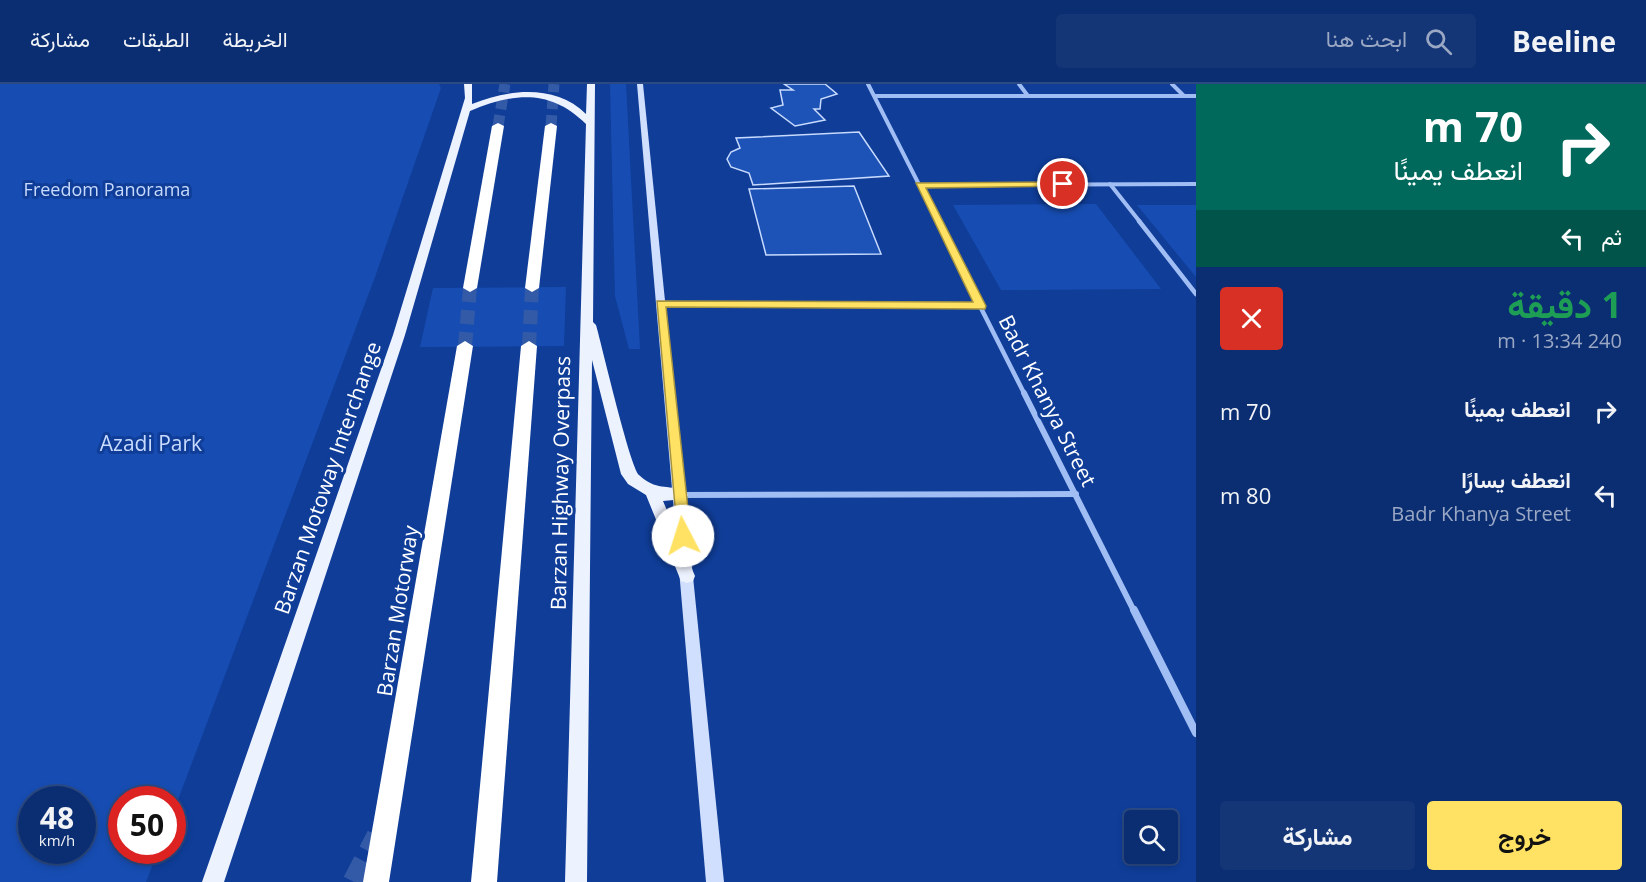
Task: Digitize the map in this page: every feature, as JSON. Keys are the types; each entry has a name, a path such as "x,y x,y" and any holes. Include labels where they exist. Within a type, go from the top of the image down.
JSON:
{"highway":[{"path":"470,288 498,126"},
{"path":"532,288 550,126"},
{"name":"Barzan Motorway","path":"376,882 465,346"},
{"path":"484,882 529,346"}],"main road":[{"name":"Barzan Motoway Interchange","path":"213,882 389,366 466,109 468,84"},
{"name":"Barzan Highway Overpass","path":"576,882 585,303 591,84"},
{"path":"640,84 715,882"},
{"path":"466,109 498,96 537,94 559,98 571,104 581,111 589,122"},
{"path":"585,303 623,462 633,479 652,492 680,495"},
{"path":"652,492 687,576"}],"street":[{"name":"Badr Khanya Street","path":"868,84 1196,733"},
{"path":"1019,84 1028,96"},
{"path":"1172,84 1184,96"},
{"path":"875,96 1196,96"},
{"path":"1110,184 1196,294"},
{"path":"920,185 1196,184"},
{"path":"660,303 981,306"},
{"path":"680,495 1076,494"}],"green space":[{"name":"Azadi Park","path":"0,84 439,84 441,88 375,277 183,786 108,786 108,864 153,864 146,882 0,882"},
{"path":"610,84 626,84 640,349 629,349 615,296"},
{"path":"1096,204 1161,289 1001,290 953,205"},
{"path":"1137,205 1196,205 1196,277"},
{"path":"566,287 564,346 420,347 433,288"}],"building":[{"path":"784,84 825,84 837,94 821,99 820,109 814,109 825,120 795,126 771,108 783,105 780,90 793,90"},
{"path":"859,132 889,176 753,185 749,173 731,167 727,159 731,152 740,148 736,138"},
{"path":"854,186 881,254 766,255 749,189"}],"tunnel":[{"path":"498,126 505,84"},
{"path":"551,126 554,84"},
{"path":"465,346 470,288"},
{"path":"529,346 532,288"},
{"path":"354,882 378,836"}],"route":[{"path":"683,536 660,303 981,306 920,185 1063,184"}],"park label":[{"name":"Freedom Panorama","path":"107,190"}]}
